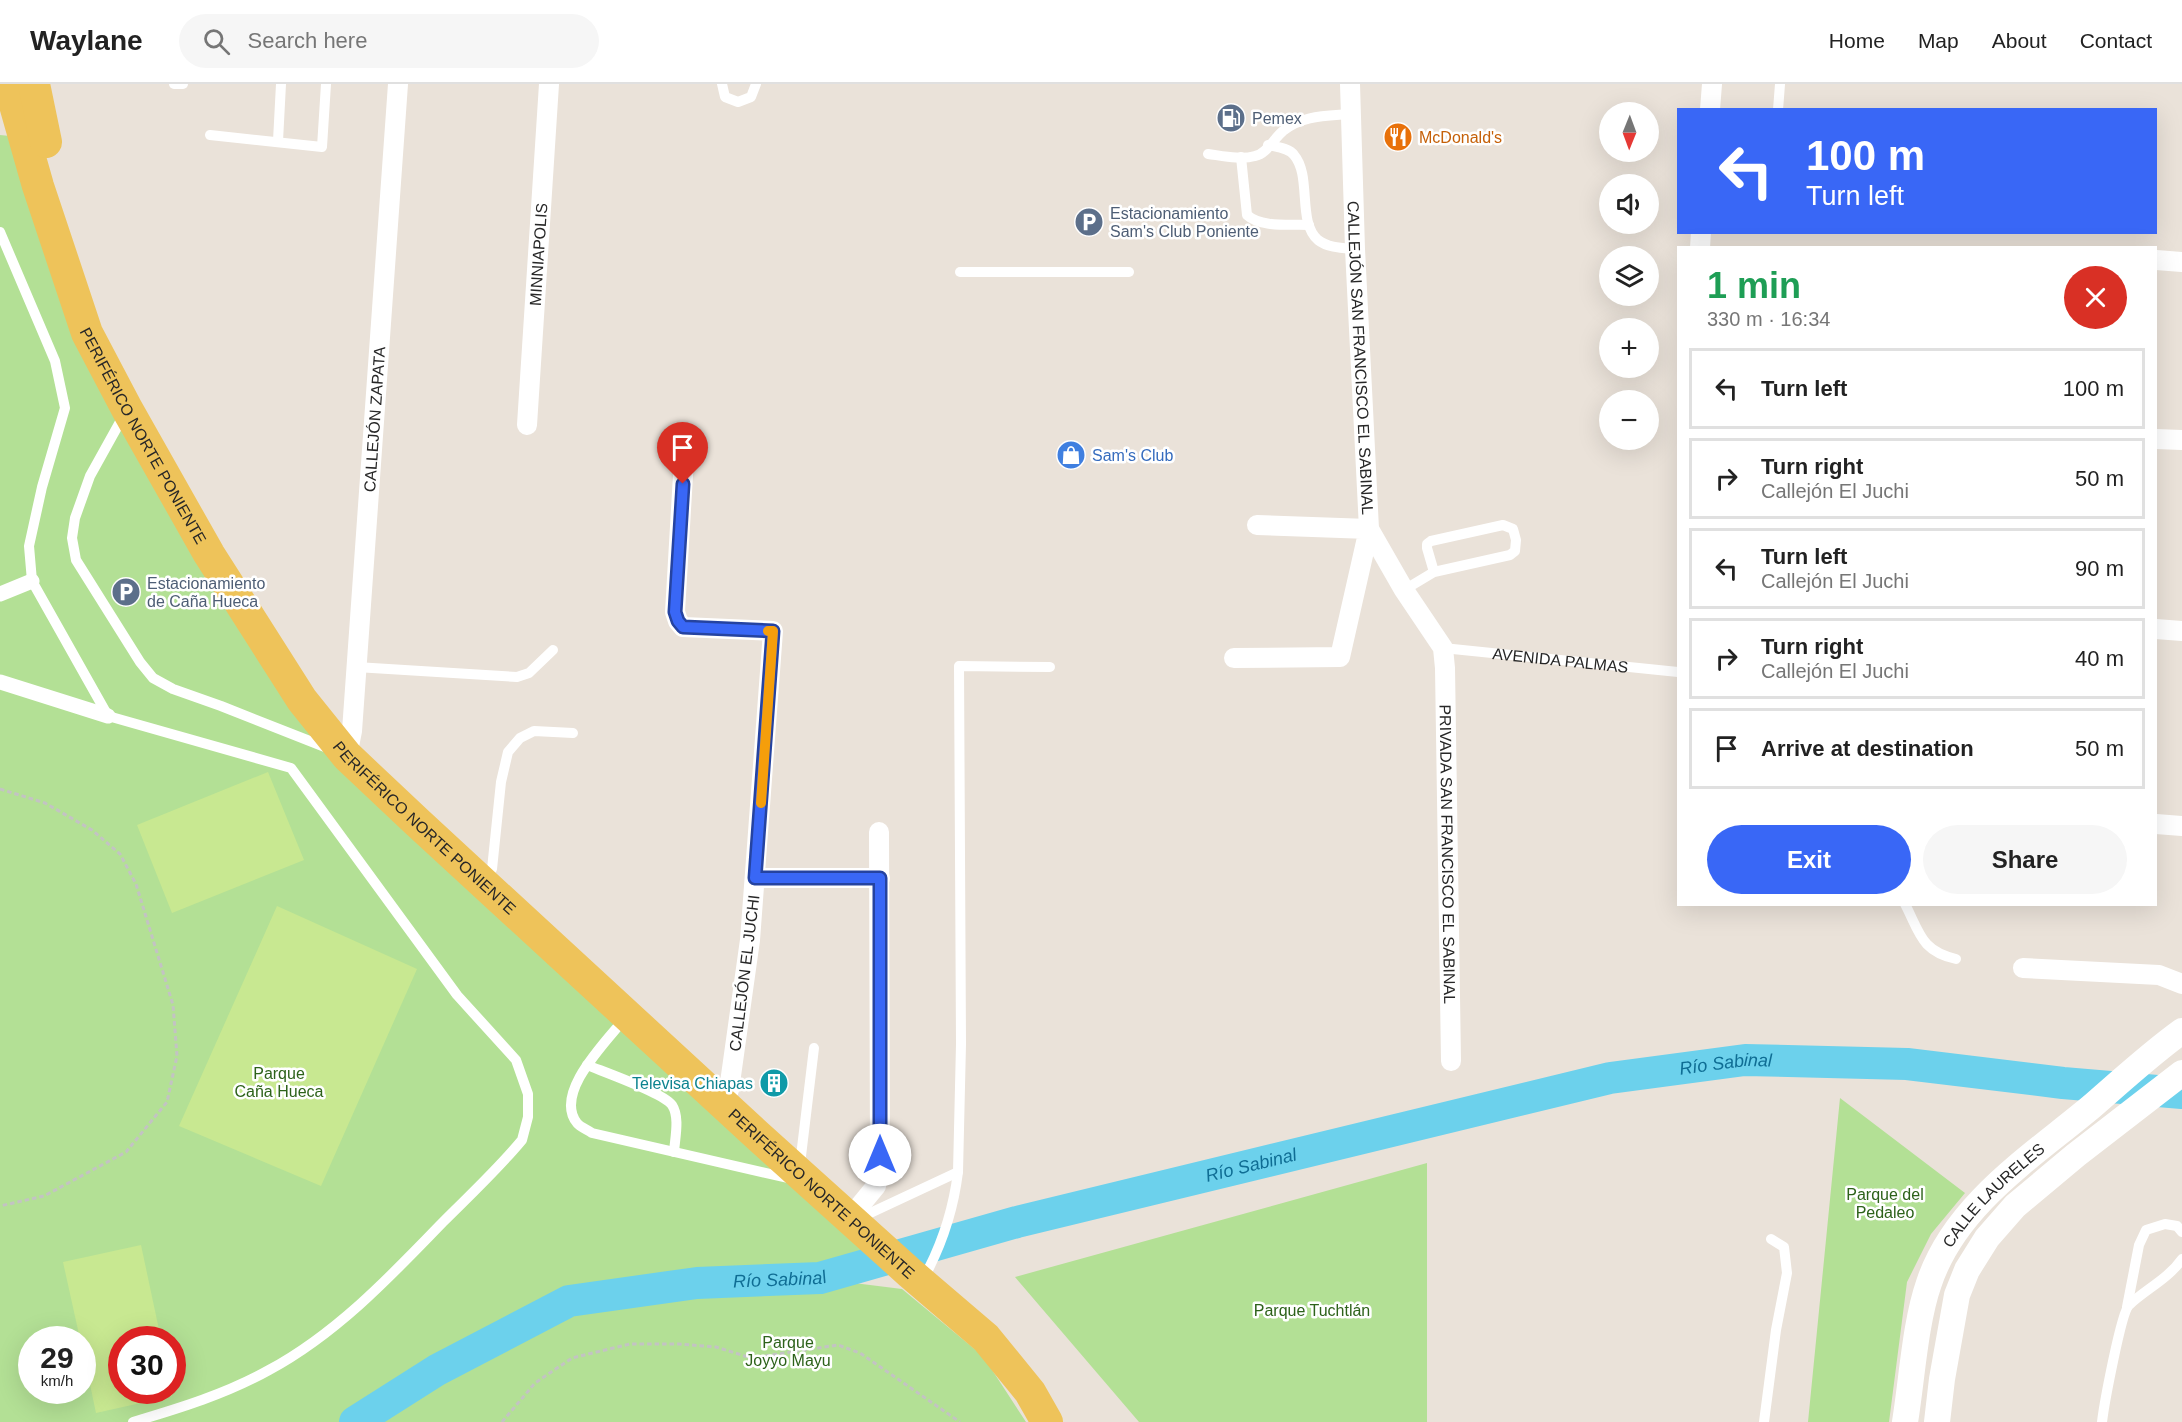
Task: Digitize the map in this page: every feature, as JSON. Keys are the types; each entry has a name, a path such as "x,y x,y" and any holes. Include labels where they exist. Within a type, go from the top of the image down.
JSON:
{"main road":[{"name":"PERIFÉRICO NORTE PONIENTE","path":"9,84 38,186 87,333 209,554 302,700 350,744 627,1016 884,1240 924,1263 996,1328 1046,1391 1065,1422"},
{"name":"PERIFÉRICO NORTE PONIENTE","path":"34,84 41,124 75,244 103,328 147,421 227,560 272,624 306,680 350,744 446,826 729,1090 805,1170 862,1212 884,1240"},
{"name":"PERIFÉRICO NORTE PONIENTE","path":"924,1263 1030,1392 1047,1422"}],"street":[{"name":"CALLEJÓN ZAPATA","path":"350,744 398,84"},
{"name":"MINNIAPOLIS","path":"527,425 549,84"},
{"name":"CALLEJÓN SAN FRANCISCO EL SABINAL","path":"1350,84 1355,249 1369,529 1404,590 1443,648"},
{"path":"1710,108 1712,84"},
{"path":"2157,260 2182,262"},
{"path":"2157,439 2182,440"},
{"name":"CALLEJÓN EL JUCHI","path":"685,441 675,612 678,621 683,627 773,631 750,940 729,1090"},
{"path":"1234,658 1340,657 1369,529 1257,525"},
{"path":"0,594 32,581"},
{"path":"2157,629 2182,631"},
{"name":"PRIVADA SAN FRANCISCO EL SABINAL","path":"1443,648 1451,1061"},
{"path":"0,682 108,716"},
{"path":"2157,824 2182,826"},
{"path":"862,1212 876,1186 880,1155 879,832"},
{"path":"755,878 880,878"},
{"path":"2023,968 2159,975 2182,984"},
{"name":"CALLE LAURELES","path":"1905,1422 1922,1312 1929,1282 1942,1253 1964,1218 1994,1188 2181,1032"},
{"name":"CALLE LAURELES","path":"1937,1422 1957,1295 1967,1269 1987,1238 2015,1206 2076,1155 2182,1073"}],"lane":[{"path":"174,84 183,84"},
{"path":"278,141 280,84"},
{"path":"210,135 322,147 326,84"},
{"path":"722,84 725,97 738,102 751,97 756,84"},
{"path":"1778,108 1780,84"},
{"path":"1208,154 1255,156 1263,153 1268,145 1294,123 1310,118 1350,114"},
{"path":"1268,145 1294,154 1301,170 1309,225 1318,240 1330,246 1355,249"},
{"path":"1241,157 1247,214 1251,219 1262,222 1309,225"},
{"path":"0,232 55,361 65,408 42,487 29,546 32,581 108,716 291,768 457,995 516,1060 528,1094 528,1117 522,1140 396,1270 345,1316 271,1369 228,1390 133,1422"},
{"path":"960,272 1129,272"},
{"path":"127,409 90,477 75,518 72,538 76,560 140,662 153,678 173,689 221,706 350,744"},
{"path":"1404,590 1434,573 1510,555 1515,551 1516,540 1513,529 1503,525 1431,541 1427,544 1427,548 1434,573"},
{"name":"AVENIDA PALMAS","path":"1443,648 1677,672"},
{"path":"356,667 518,677 529,672 553,650"},
{"path":"924,1263 955,1199 958,1172 961,1021 959,666 1050,667"},
{"path":"492,869 501,782 508,752 520,738 534,731 573,734"},
{"path":"1906,906 1932,951 1956,959"},
{"path":"627,1016 587,1065 572,1090 569,1108 577,1123 592,1133 674,1152 805,1170 814,1048"},
{"path":"587,1065 660,1095 672,1106 677,1124 674,1152"},
{"path":"862,1212 958,1172"},
{"path":"2102,1422 2107,1389 2139,1245 2146,1230 2165,1224 2177,1226 2182,1232"},
{"path":"1764,1422 1776,1330 1787,1273 1784,1247 1771,1239"},
{"path":"2127,1307 2175,1269 2182,1259"}],"path":[{"path":"0,789 45,803 92,830 120,854 135,884 173,1005 177,1056 167,1102 126,1152 44,1196 0,1206"},
{"path":"501,1422 536,1383 572,1358 630,1344 716,1347 751,1358 838,1345 860,1353 960,1422"}],"green space":[{"name":"Parque Caña Hueca","path":"0,135 20,137 74,336 303,724 884,1260 822,1279 902,1289 983,1356 1026,1422 0,1422"},
{"path":"268,772 304,860 172,913 137,825"},
{"path":"277,906 417,969 321,1186 179,1126"},
{"name":"Parque del Pedaleo","path":"1840,1098 1965,1193 1931,1234 1907,1282 1889,1422 1808,1422"},
{"name":"Parque Tuchtlán","path":"1427,1163 1427,1422 1139,1422 1015,1277"},
{"path":"141,1245 158,1326 108,1326 108,1404 136,1404 96,1413 94,1404 96,1404 96,1326 77,1326 63,1262"}],"waterway":[{"name":"Río Sabinal","path":"355,1422 437,1370 569,1301 697,1283 820,1278 1017,1222 1610,1078 1745,1060 1907,1064 2063,1083 2182,1093"}],"slow traffic":[{"path":"761,803 773,631 768,631"}],"place":[{"name":"Pemex","path":"1231,118"},
{"name":"McDonald's","path":"1398,137"},
{"name":"Estacionamiento Sam's Club Poniente","path":"1089,222"},
{"name":"Sam's Club","path":"1071,455"},
{"name":"Estacionamiento de Caña Hueca","path":"126,592"},
{"name":"Televisa Chiapas","path":"774,1083"}],"route":[{"path":"683,484 675,612 678,621 683,627 773,631 755,878 880,878 880,1155"}],"park label":[{"name":"Parque Joyyo Mayu","path":"788,1351"}]}
